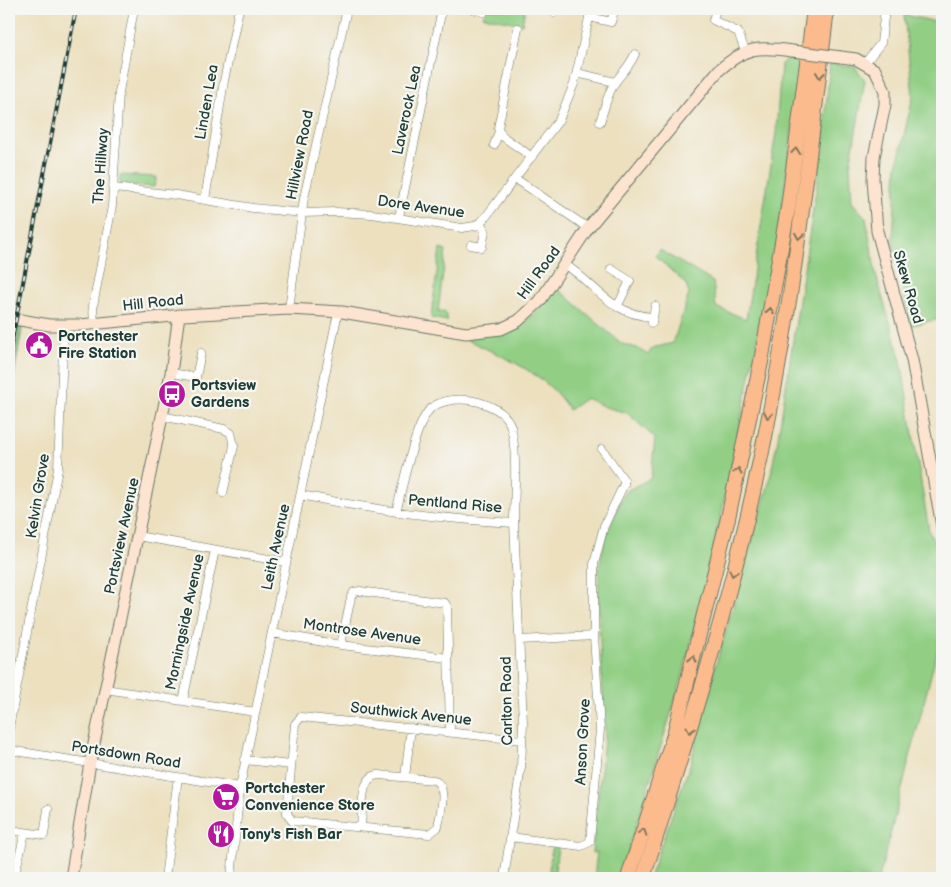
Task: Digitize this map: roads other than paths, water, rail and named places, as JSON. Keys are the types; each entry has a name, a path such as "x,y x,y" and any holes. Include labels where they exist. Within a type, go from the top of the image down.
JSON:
{"highway":[{"path":"628,878 674,735 728,518 761,362 788,208 814,9"},
{"path":"643,878 687,740 744,534 778,367 797,250 828,9"}],"street":[{"path":"9,18 10,9"},
{"name":"The Hillway","path":"94,324 93,306 114,188 120,92 134,9"},
{"name":"Linden Lea","path":"205,200 224,81 239,9"},
{"name":"Hillview Road","path":"289,309 302,213 347,9"},
{"name":"Laverock Lea","path":"399,218 442,9"},
{"path":"472,9 484,12"},
{"name":"Dore Avenue","path":"114,188 253,208 302,213 336,212 399,218 462,228 475,226 516,178 564,110 577,73 591,9"},
{"path":"716,9 713,20 738,32 745,51 774,49 841,57 865,63 881,43 885,9"},
{"path":"589,17 611,22 612,15"},
{"path":"494,145 499,131 498,123 518,28"},
{"name":"Hill Road","path":"9,318 64,326 179,315 289,309 338,312 398,320 454,331 492,332 510,326 532,310 566,265 588,228 719,70 745,51"},
{"path":"600,122 615,82 626,71 635,54"},
{"name":"Skew Road","path":"865,63 875,70 885,91 885,105 874,157 874,201 877,231 912,360 942,526"},
{"path":"577,73 615,82"},
{"path":"499,131 508,142 532,157"},
{"path":"516,178 588,228"},
{"path":"471,245 482,246 485,231 480,222"},
{"path":"566,265 577,272 600,296 617,307 652,320 655,306"},
{"path":"611,269 630,282 617,307"},
{"name":"Leith Avenue","path":"231,878 240,787 245,760 338,312"},
{"name":"Portsview Avenue","path":"71,878 90,764 171,373 179,315"},
{"name":"Kelvin Grove","path":"9,728 58,469 64,326"},
{"path":"171,373 196,377 201,353"},
{"name":"Pentland Rise","path":"301,495 396,512 435,518 514,523 513,458 508,420 493,407 472,400 440,403 427,414 412,453 396,512"},
{"path":"162,416 224,429 230,433 234,446 223,493"},
{"name":"Anson Grove","path":"510,837 585,846 590,842 600,729 594,636 596,552 609,512 624,484 624,480 602,449"},
{"name":"Carlton Road","path":"504,878 521,767 522,740 520,640 514,523"},
{"path":"137,536 286,562"},
{"name":"Morningside Avenue","path":"182,701 215,550"},
{"path":"341,645 351,597 354,592 360,591 445,604 447,607 450,732"},
{"name":"Montrose Avenue","path":"272,633 341,645 448,658"},
{"path":"520,640 594,636"},
{"path":"105,689 255,712"},
{"name":"Southwick Avenue","path":"291,765 295,724 298,719 304,716 522,740"},
{"path":"405,777 411,728"},
{"name":"Portsdown Road","path":"9,750 240,787"},
{"path":"245,760 291,765 287,813 290,819 361,827 429,834 436,830 443,792 441,786 434,780 375,774 368,779 361,827"},
{"path":"165,878 178,777"},
{"path":"10,830 44,835 48,809"},
{"path":"11,878 15,873 25,833"}],"railway":[{"path":"9,355 76,9"}],"place":[{"name":"Portchester Fire Station","path":"39,345"},
{"name":"Portsview Gardens","path":"172,394"},
{"name":"Portchester Convenience Store","path":"226,797"},
{"name":"Tony's Fish Bar","path":"221,834"}]}
